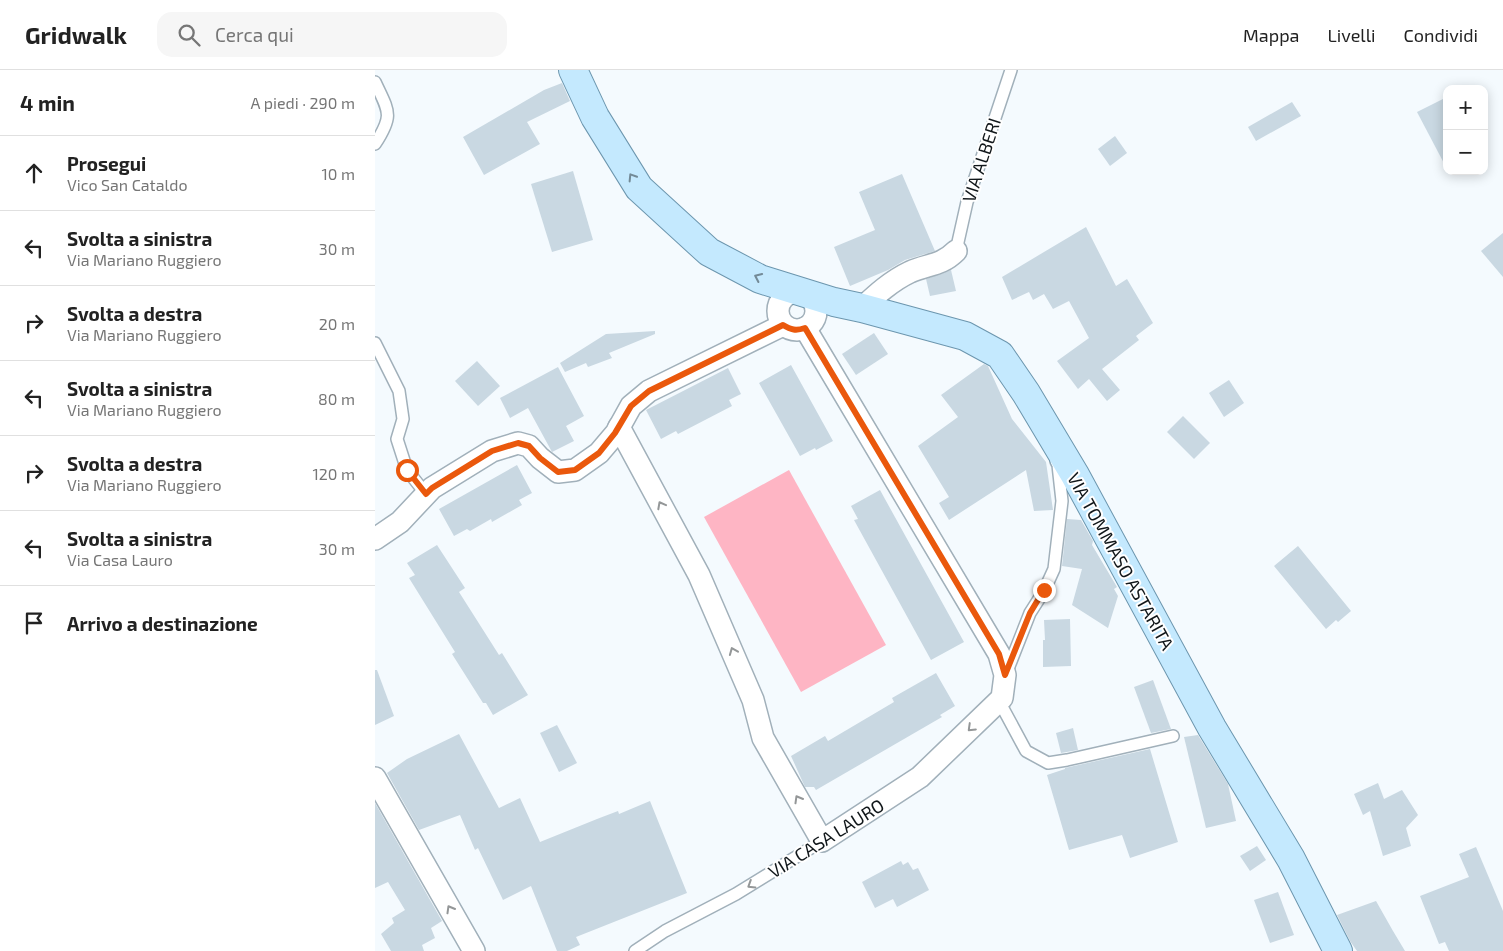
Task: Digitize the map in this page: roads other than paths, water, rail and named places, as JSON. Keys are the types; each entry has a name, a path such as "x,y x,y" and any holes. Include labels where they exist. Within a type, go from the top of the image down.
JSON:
{"main road":[{"name":"VIA TOMMASO ASTARITA","path":"573,70 595,117 639,188 709,252 760,279 804,293 965,336 1000,355 1019,382 1075,475 1213,728 1291,859 1338,951"}],"street":[{"path":"862,308 882,290 910,272 948,259 956,251"},
{"path":"796,292 804,293 814,303 815,318 805,328 790,329 783,325 779,319 777,312 779,304 789,294 796,292"},
{"path":"375,539 400,522 432,488 492,451 518,443 529,446 540,458 558,472 575,470 599,453 619,427 631,406 649,391 783,325"},
{"path":"805,328 999,654 1005,675 1002,698 999,701"},
{"path":"619,427 699,575 753,700 763,738 822,841"},
{"name":"VIA CASA LAURO","path":"822,841 919,777 999,701"},
{"path":"375,778 474,951"}],"lane":[{"name":"VIA ALBERI","path":"956,251 967,202 1011,70"},
{"path":"375,82 388,111 386,126 375,144"},
{"path":"375,343 399,391 403,419 397,440 407,470 426,494"},
{"path":"1005,675 1030,613 1044,590 1053,569 1062,501 1058,465 1011,387 1019,382"},
{"path":"999,701 1026,750 1048,763 1173,736"},
{"name":"VIA CASA LAURO","path":"635,951 665,931 736,894 822,841"}]}
